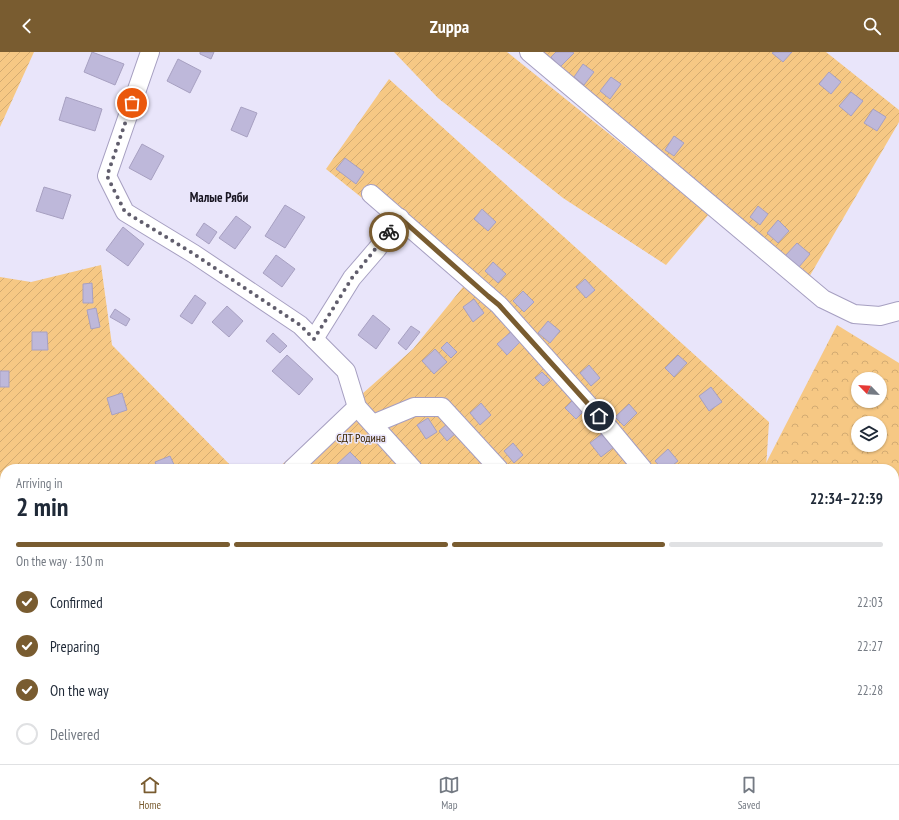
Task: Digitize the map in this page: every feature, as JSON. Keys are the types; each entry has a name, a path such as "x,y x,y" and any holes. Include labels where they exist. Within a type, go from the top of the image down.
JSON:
{"street":[{"path":"150,52 107,176 125,212 194,254 300,325 346,371 358,407 408,464"},
{"path":"529,52 823,299 854,314 880,316 899,311"},
{"path":"371,194 499,305 609,428 639,464"},
{"path":"314,339 352,278 377,249 400,218"},
{"path":"297,464 358,407"},
{"path":"372,424 414,408 442,407 494,464"}],"green space":[{"path":"0,52 34,52 0,127"},
{"path":"394,52 507,52 709,214 666,265 563,198 438,98"},
{"path":"540,52 826,52 899,110 899,122 808,279"},
{"name":"СДТ Родина","path":"389,79 769,422 766,464 283,464 413,349 467,282 326,169"},
{"path":"101,265 112,345 229,464 0,464 0,277 31,282"},
{"path":"837,325 899,363 899,464 766,464"}],"building":[{"path":"92,52 124,64 115,85 84,72"},
{"path":"200,52 214,52 211,59 200,54"},
{"path":"556,52 574,53 560,67 551,57"},
{"path":"792,52 783,62 772,53"},
{"path":"178,59 201,71 190,93 167,81"},
{"path":"583,64 594,72 584,85 574,77"},
{"path":"829,72 841,82 831,94 819,84"},
{"path":"611,77 621,84 610,99 600,91"},
{"path":"851,92 863,101 851,116 839,106"},
{"path":"66,97 102,109 95,131 59,120"},
{"path":"241,107 257,113 247,137 231,130"},
{"path":"873,109 886,117 877,131 864,123"},
{"path":"674,136 684,143 674,156 665,150"},
{"path":"142,144 164,156 151,180 129,168"},
{"path":"345,158 364,172 356,184 336,169"},
{"path":"44,187 71,195 63,219 36,211"},
{"path":"285,205 305,217 285,248 265,236"},
{"path":"758,206 768,214 760,225 750,217"},
{"path":"482,209 496,222 488,231 474,219"},
{"path":"236,216 251,227 235,249 219,238"},
{"path":"778,220 789,231 778,243 767,233"},
{"path":"204,223 217,232 209,244 196,235"},
{"path":"123,227 144,244 128,266 106,250"},
{"path":"797,243 810,254 799,267 785,256"},
{"path":"276,255 295,269 282,287 263,273"},
{"path":"493,262 506,274 498,283 485,271"},
{"path":"585,279 595,290 586,298 576,287"},
{"path":"92,283 93,303 83,303 83,284"},
{"path":"523,291 534,302 524,312 513,301"},
{"path":"195,295 206,303 192,324 180,316"},
{"path":"474,299 484,313 473,322 463,307"},
{"path":"227,306 243,321 229,337 212,322"},
{"path":"96,308 100,327 91,329 87,310"},
{"path":"115,309 130,319 126,326 110,317"},
{"path":"373,315 390,329 376,349 358,335"},
{"path":"548,321 560,331 550,343 538,333"},
{"path":"411,326 420,332 406,350 398,343"},
{"path":"512,331 521,341 507,355 497,344"},
{"path":"32,332 47,332 48,350 32,350"},
{"path":"273,333 287,346 280,353 266,341"},
{"path":"447,342 457,352 451,358 441,348"},
{"path":"435,349 447,362 434,374 422,361"},
{"path":"287,355 313,379 299,395 272,371"},
{"path":"678,355 687,363 674,377 665,368"},
{"path":"589,365 600,378 591,386 580,373"},
{"path":"0,371 9,371 9,387 0,387"},
{"path":"542,372 550,380 543,386 535,378"},
{"path":"711,387 722,402 709,411 699,396"},
{"path":"122,393 127,410 112,415 107,398"},
{"path":"573,400 584,411 576,419 565,408"},
{"path":"481,403 491,415 480,425 470,413"},
{"path":"629,404 637,413 624,426 615,417"},
{"path":"428,418 437,432 426,439 417,425"},
{"path":"448,423 456,433 447,441 439,431"},
{"path":"603,433 614,447 601,457 590,443"},
{"path":"513,443 523,455 514,463 504,451"},
{"path":"668,449 678,461 674,464 658,464 655,461"},
{"path":"350,452 361,463 360,464 337,464"},
{"path":"170,456 174,464 156,464 155,462"}],"way so far":[{"path":"132,103 107,176 125,212 194,254 300,325 314,339 352,278 377,249 389,232"}],"district":[{"name":"Малые Ряби","path":"219,197"}],"route":[{"path":"389,232 400,218 499,305 599,416"}]}
